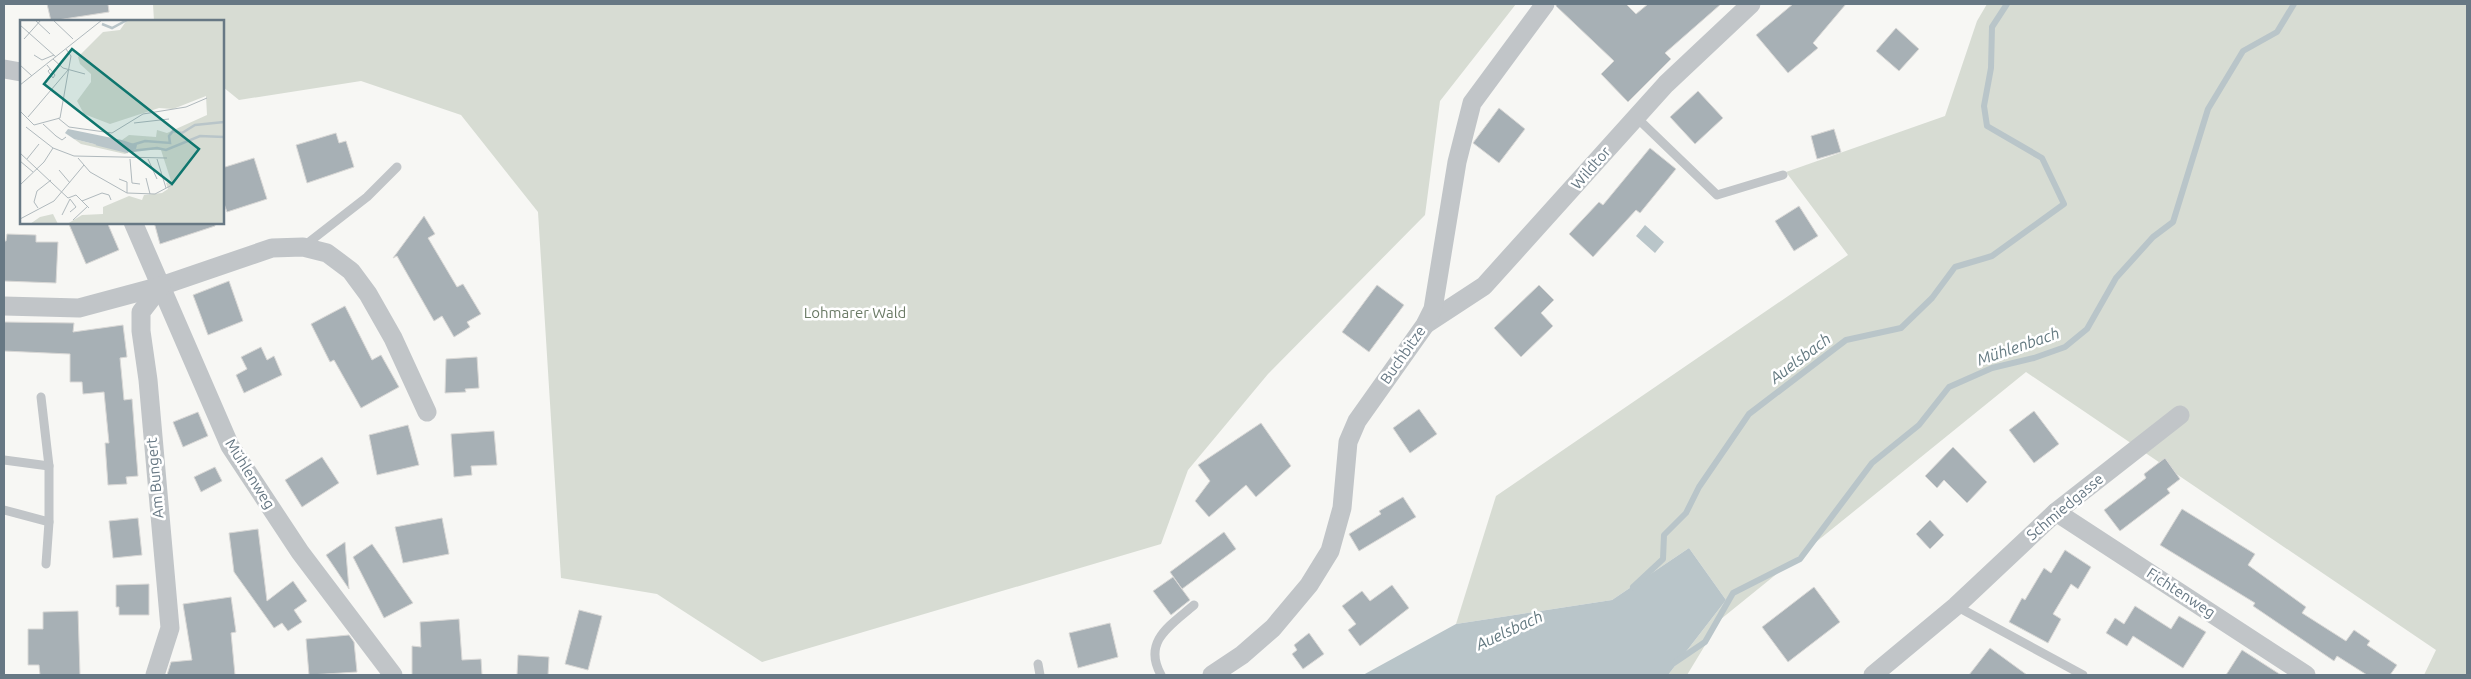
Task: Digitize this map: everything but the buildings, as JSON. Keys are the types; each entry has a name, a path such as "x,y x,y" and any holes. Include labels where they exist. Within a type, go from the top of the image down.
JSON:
{"street":[{"name":"Buchbitze","path":"1212,675 1242,655 1273,628 1308,585 1330,551 1342,508 1348,442 1357,421 1425,325 1433,309 1457,162 1472,103 1545,4"},
{"name":"Wildtor","path":"1425,325 1484,286 1666,84 1751,4"},
{"path":"4,69 20,72"},
{"name":"Mühlenweg","path":"134,224 230,446 300,552 393,675"},
{"path":"4,306 79,308 161,286 272,248 303,247 327,254 351,271 368,294 393,338 427,412"},
{"name":"Am Bungert","path":"155,675 170,628 148,380 141,330 141,312 161,286"},
{"name":"Schmiedgasse","path":"1879,674 1956,606 2056,512 2180,414"},
{"name":"Fichtenweg","path":"2056,512 2306,675"}],"lane":[{"path":"1636,117 1717,195 1783,176"},
{"path":"303,247 367,197 397,167"},
{"path":"41,398 49,466 50,522 46,564"},
{"path":"4,460 49,466"},
{"path":"4,510 50,522"},
{"path":"1161,675 1156,666 1155,644 1164,632 1194,605"},
{"path":"1956,606 2083,675"},
{"path":"1038,664 1040,675"}],"green space":[{"name":"Lohmarer Wald","path":"153,4 1516,4 1440,101 1425,215 1268,374 1188,470 1161,544 762,662 657,594 561,578 538,212 461,115 361,81 239,100 224,88 224,20 154,20"},
{"path":"1987,4 2467,4 2467,675 2424,675 2436,650 2026,372 1721,619 1687,675 1668,675 1726,600 1689,548 1612,600 1456,624 1496,496 1848,255 1786,172 1945,116 1977,21"}],"water":[{"path":"1645,225 1664,242 1655,253 1636,236"},
{"path":"1689,548 1726,600 1668,675 1363,675 1456,624 1612,600"}],"waterway":[{"name":"Auelsbach","path":"1633,587 1663,559 1664,535 1686,513 1699,487 1749,414 1846,340 1901,328 1932,298 1955,267 1992,256 2064,204 2042,158 1987,126 1984,106 1991,68 1992,27 2007,4"},
{"name":"Mühlenbach","path":"1674,663 1705,642 1733,593 1800,559 1872,463 1919,425 1949,387 1992,368 2034,358 2065,347 2087,329 2116,278 2153,237 2173,222 2208,109 2243,51 2277,32 2294,4"}]}
